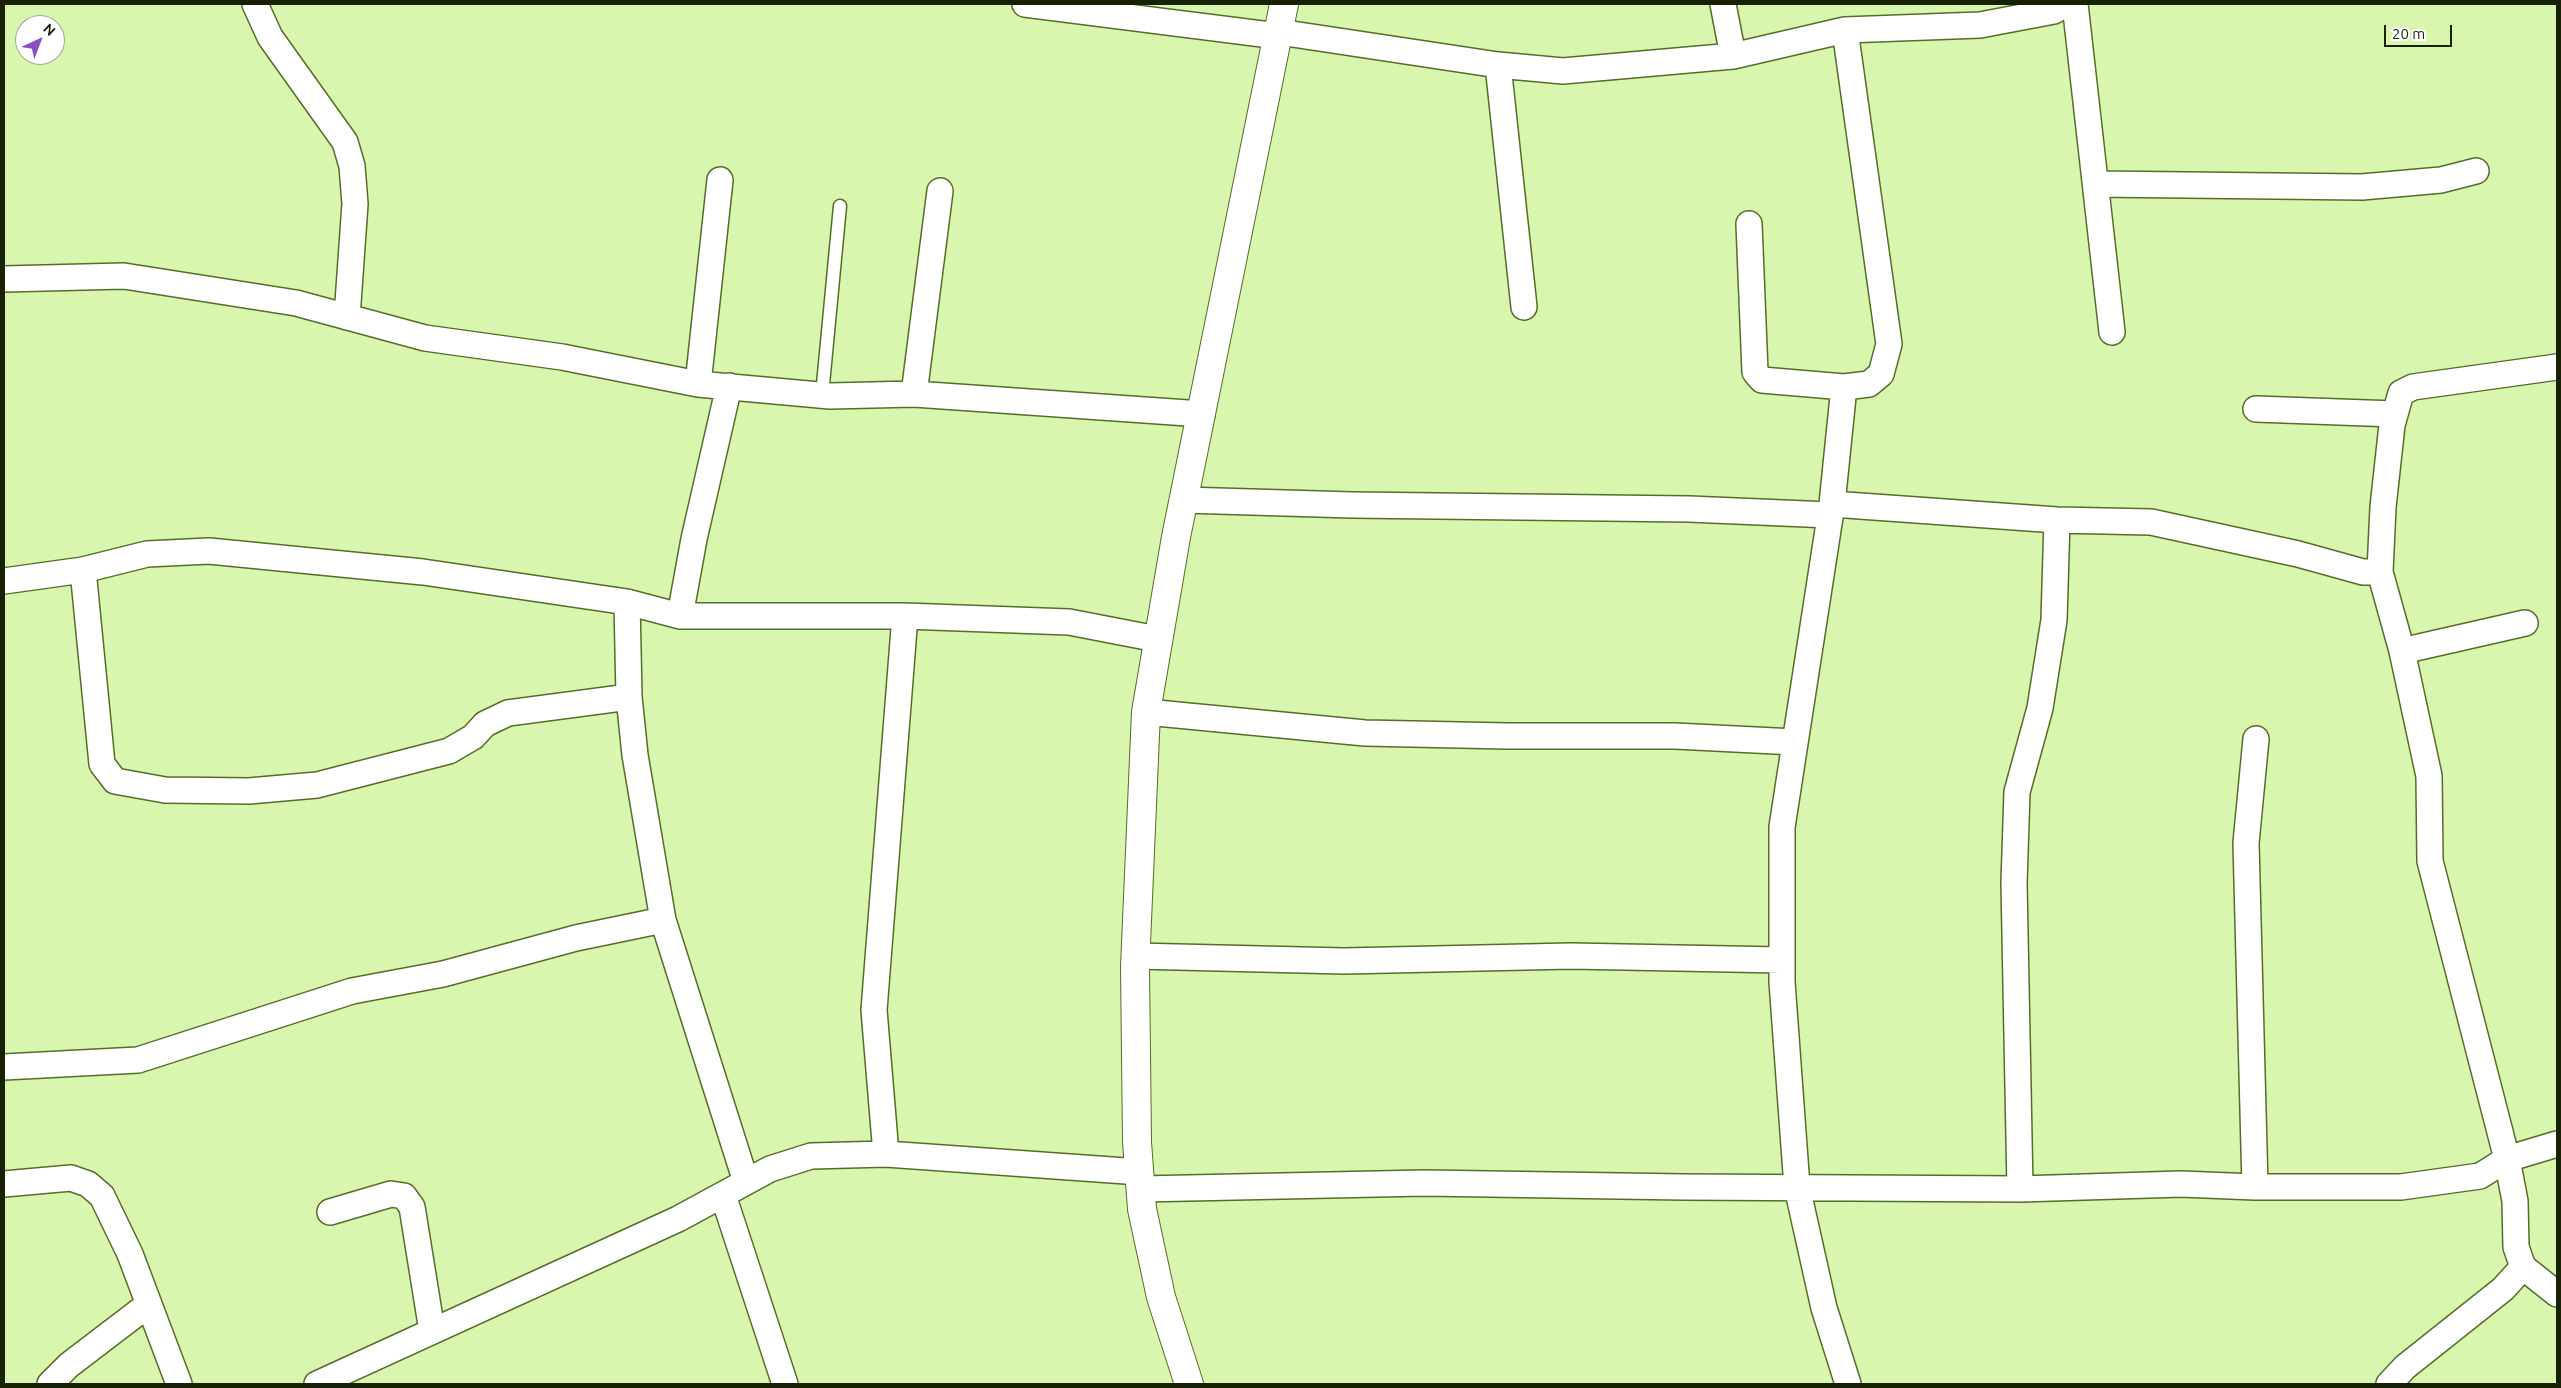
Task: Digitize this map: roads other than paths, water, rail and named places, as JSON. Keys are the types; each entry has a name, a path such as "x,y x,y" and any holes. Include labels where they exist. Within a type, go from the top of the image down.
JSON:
{"street":[{"path":"255,4 270,37 345,142 352,166 355,204 347,317"},
{"path":"1024,4 1278,34 1498,65 1563,71 1733,56 1845,30 1979,15 2054,11 2065,4"},
{"path":"1189,1384 1161,1296 1142,1209 1140,1180 1136,956 1146,712 1157,639 1184,500 1284,4"},
{"path":"1723,4 1733,56"},
{"path":"2075,4 2097,184 2112,332"},
{"path":"1749,224 1755,372 1762,380 1844,387 1869,384 1881,374 1889,344 1845,30"},
{"path":"1498,65 1524,308"},
{"path":"2097,184 2362,187 2440,180 2476,171"},
{"path":"698,384 720,180"},
{"path":"914,394 940,191"},
{"path":"4,279 124,276 296,303 425,338 562,357 698,384 822,395 914,394 1202,414"},
{"path":"2557,367 2413,387 2401,393 2395,414 2383,507 2380,572 2402,651 2429,776 2430,860 2508,1159 2515,1201 2516,1247 2523,1267 2557,1294"},
{"path":"680,616 694,539 729,386"},
{"path":"1844,387 1831,510 1782,827 1782,960 1797,1187 1824,1308 1848,1384"},
{"path":"2256,408 2395,414"},
{"path":"1184,500 1352,505 1831,510 2057,520 2151,522 2298,554 2363,572 2380,572"},
{"path":"2020,1188 2014,883 2017,792 2040,708 2054,620 2057,520"},
{"path":"4,581 83,570 147,554 209,551 423,572 627,602 680,616 905,616 1069,622 1157,639"},
{"path":"83,570 102,764 115,781 165,790 249,791 317,785 449,751 473,737 485,724 508,713 629,697"},
{"path":"627,602 629,697 635,755 662,920 746,1182"},
{"path":"886,1154 874,1010 905,616"},
{"path":"2402,651 2525,623"},
{"path":"1146,712 1365,733 1507,736 1675,736 1795,742"},
{"path":"2255,1187 2246,843 2256,739"},
{"path":"4,1066 138,1060 352,991 442,974 576,938 662,920"},
{"path":"1136,956 1344,961 1570,956 1782,960"},
{"path":"317,1384 354,1376 432,1331 678,1219 770,1169 811,1156 886,1154 1140,1180 1797,1187 2020,1188 2181,1184 2255,1187 2400,1187 2480,1176 2508,1159 2557,1144"},
{"path":"4,1184 71,1178 88,1184 102,1196 130,1254 179,1384"},
{"path":"330,1212 391,1194 404,1196 412,1207 432,1331"},
{"path":"723,1194 785,1384"},
{"path":"2390,1384 2405,1367 2503,1289 2523,1267"},
{"path":"50,1384 69,1365 149,1304"}],"lane":[{"path":"822,395 840,206"}]}
